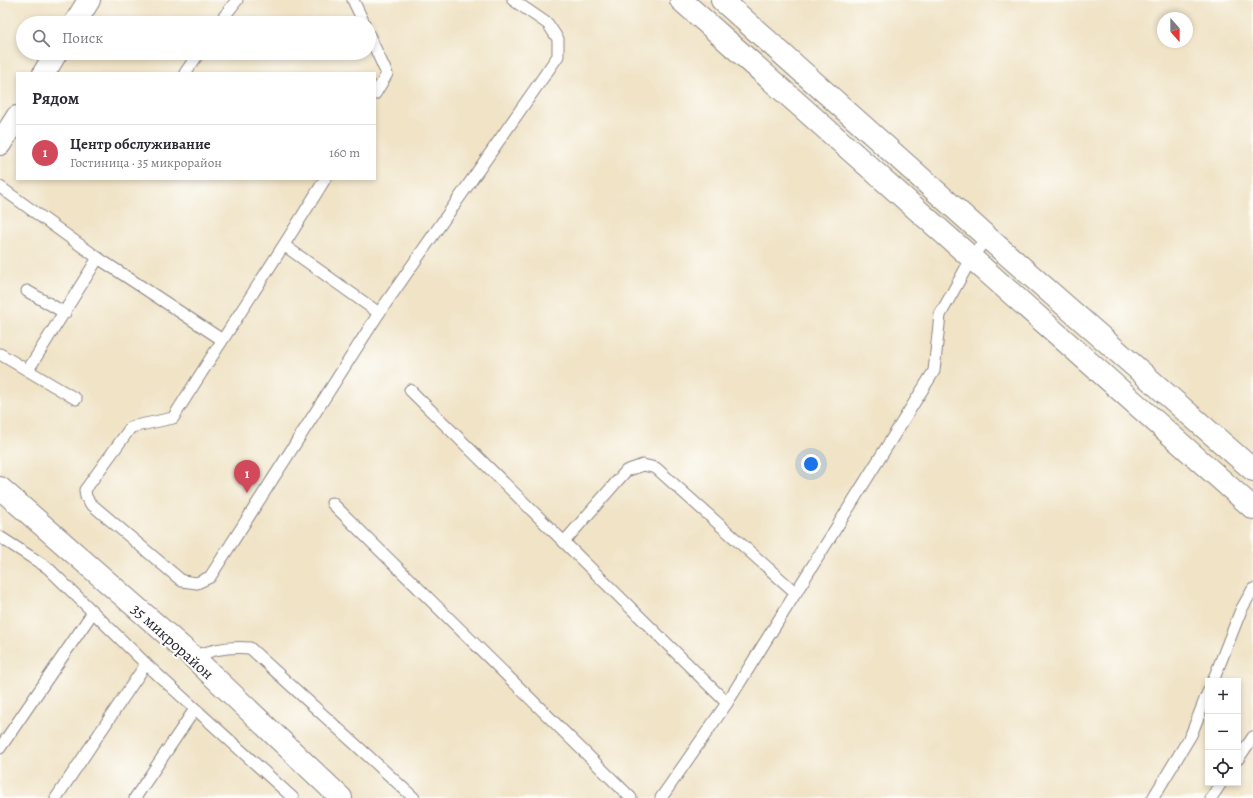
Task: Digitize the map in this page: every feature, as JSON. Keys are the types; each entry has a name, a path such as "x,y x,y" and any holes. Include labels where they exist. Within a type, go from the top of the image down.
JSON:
{"main road":[{"path":"79,16 89,0"},
{"path":"681,0 1253,508"},
{"path":"722,0 987,237 1253,470"},
{"path":"45,72 52,60"},
{"path":"0,144 16,119"},
{"name":"35 микрорайон","path":"0,488 193,657 342,798"}],"lane":[{"path":"224,16 237,0"},
{"path":"353,0 361,16"},
{"path":"324,180 285,246 222,339 173,418 131,427 85,490 86,497 90,503 182,581 197,584 210,576 379,313 558,56 558,39 548,24 513,0"},
{"path":"376,50 387,74 376,92"},
{"path":"186,72 193,60"},
{"path":"0,187 98,258 222,339"},
{"path":"661,798 727,703 934,371 940,315 971,259 987,237"},
{"path":"285,246 379,313"},
{"path":"28,370 98,258"},
{"path":"27,291 65,313"},
{"path":"0,354 76,399"},
{"path":"410,390 727,703"},
{"path":"564,542 626,471 643,465 656,468 796,593"},
{"path":"332,504 631,798"},
{"path":"0,537 48,568 146,664 293,798"},
{"path":"1213,678 1241,610 1253,589"},
{"path":"0,748 93,612"},
{"path":"193,657 209,651 233,646 250,648 414,798"},
{"path":"56,798 146,664"},
{"path":"1154,798 1191,735 1205,700"},
{"path":"135,798 195,708"},
{"path":"1241,755 1253,737"},
{"path":"1211,798 1219,786"}],"place":[{"name":"Центр обслуживание","path":"247,493"}]}
